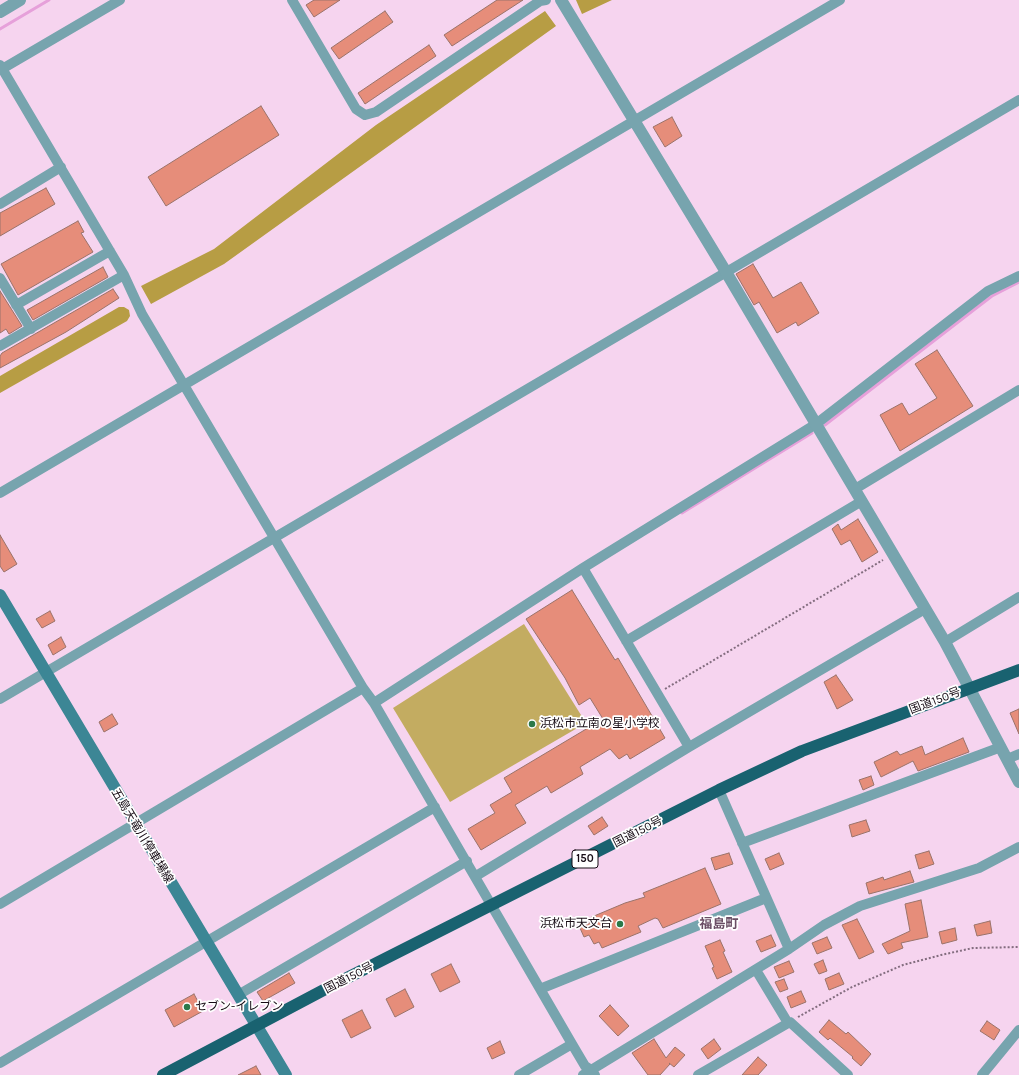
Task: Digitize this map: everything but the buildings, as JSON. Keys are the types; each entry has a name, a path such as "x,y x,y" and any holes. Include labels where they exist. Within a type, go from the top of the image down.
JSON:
{"highway":[{"name":"国道150号","path":"163,1075 335,984 719,790 802,751 970,687 1019,670"}],"main road":[{"name":"五島天竜川停車場線","path":"0,595 135,824 286,1075"}],"street":[{"path":"0,12 20,0"},
{"path":"120,0 1,67 62,167 124,275 142,314 363,688 374,703 590,1073 788,950 824,925 860,906 979,868 1019,847"},
{"path":"292,0 356,109 364,115 376,112 540,1 546,0"},
{"path":"561,0 726,272 945,642 1019,782"},
{"path":"0,493 840,0"},
{"path":"0,699 1019,100"},
{"path":"0,204 62,167"},
{"path":"16,305 110,251"},
{"path":"0,346 124,275"},
{"path":"374,703 583,568 816,424 988,291 1019,276"},
{"path":"1,283 31,329"},
{"path":"854,489 1019,390"},
{"path":"626,641 862,501"},
{"path":"583,568 689,747"},
{"path":"945,642 1019,597"},
{"path":"476,876 689,747 925,609"},
{"path":"0,904 363,688"},
{"path":"742,843 1001,747"},
{"path":"1007,759 1019,754"},
{"path":"719,790 788,950"},
{"path":"0,1063 435,807"},
{"path":"238,995 467,861"},
{"path":"540,989 766,898"},
{"path":"756,970 789,1022 848,1075"},
{"path":"698,1075 789,1022"},
{"path":"982,1075 1019,1030"},
{"path":"519,1075 572,1044"}],"path":[{"path":"658,694 893,554"},
{"path":"789,1022 852,987 903,965 941,954 973,948 1019,947"}],"shaded area":[{"path":"576,0 612,0 582,14"},
{"path":"545,11 556,26 224,264 151,304 141,286 214,249 376,125"},
{"path":"119,307 124,307 129,310 130,316 127,321 0,393 0,376"},
{"path":"524,624 586,723 450,802 393,708"}],"waterway":[{"path":"0,29 49,0"},
{"path":"825,425 992,296 1019,282"},
{"path":"682,513 812,433"}],"place":[{"name":"浜松市立南の星小学校","path":"532,724"},
{"name":"浜松市天文台","path":"620,924"},
{"name":"セブン-イレブン","path":"187,1007"}],"district":[{"name":"福島町","path":"719,924"}]}
